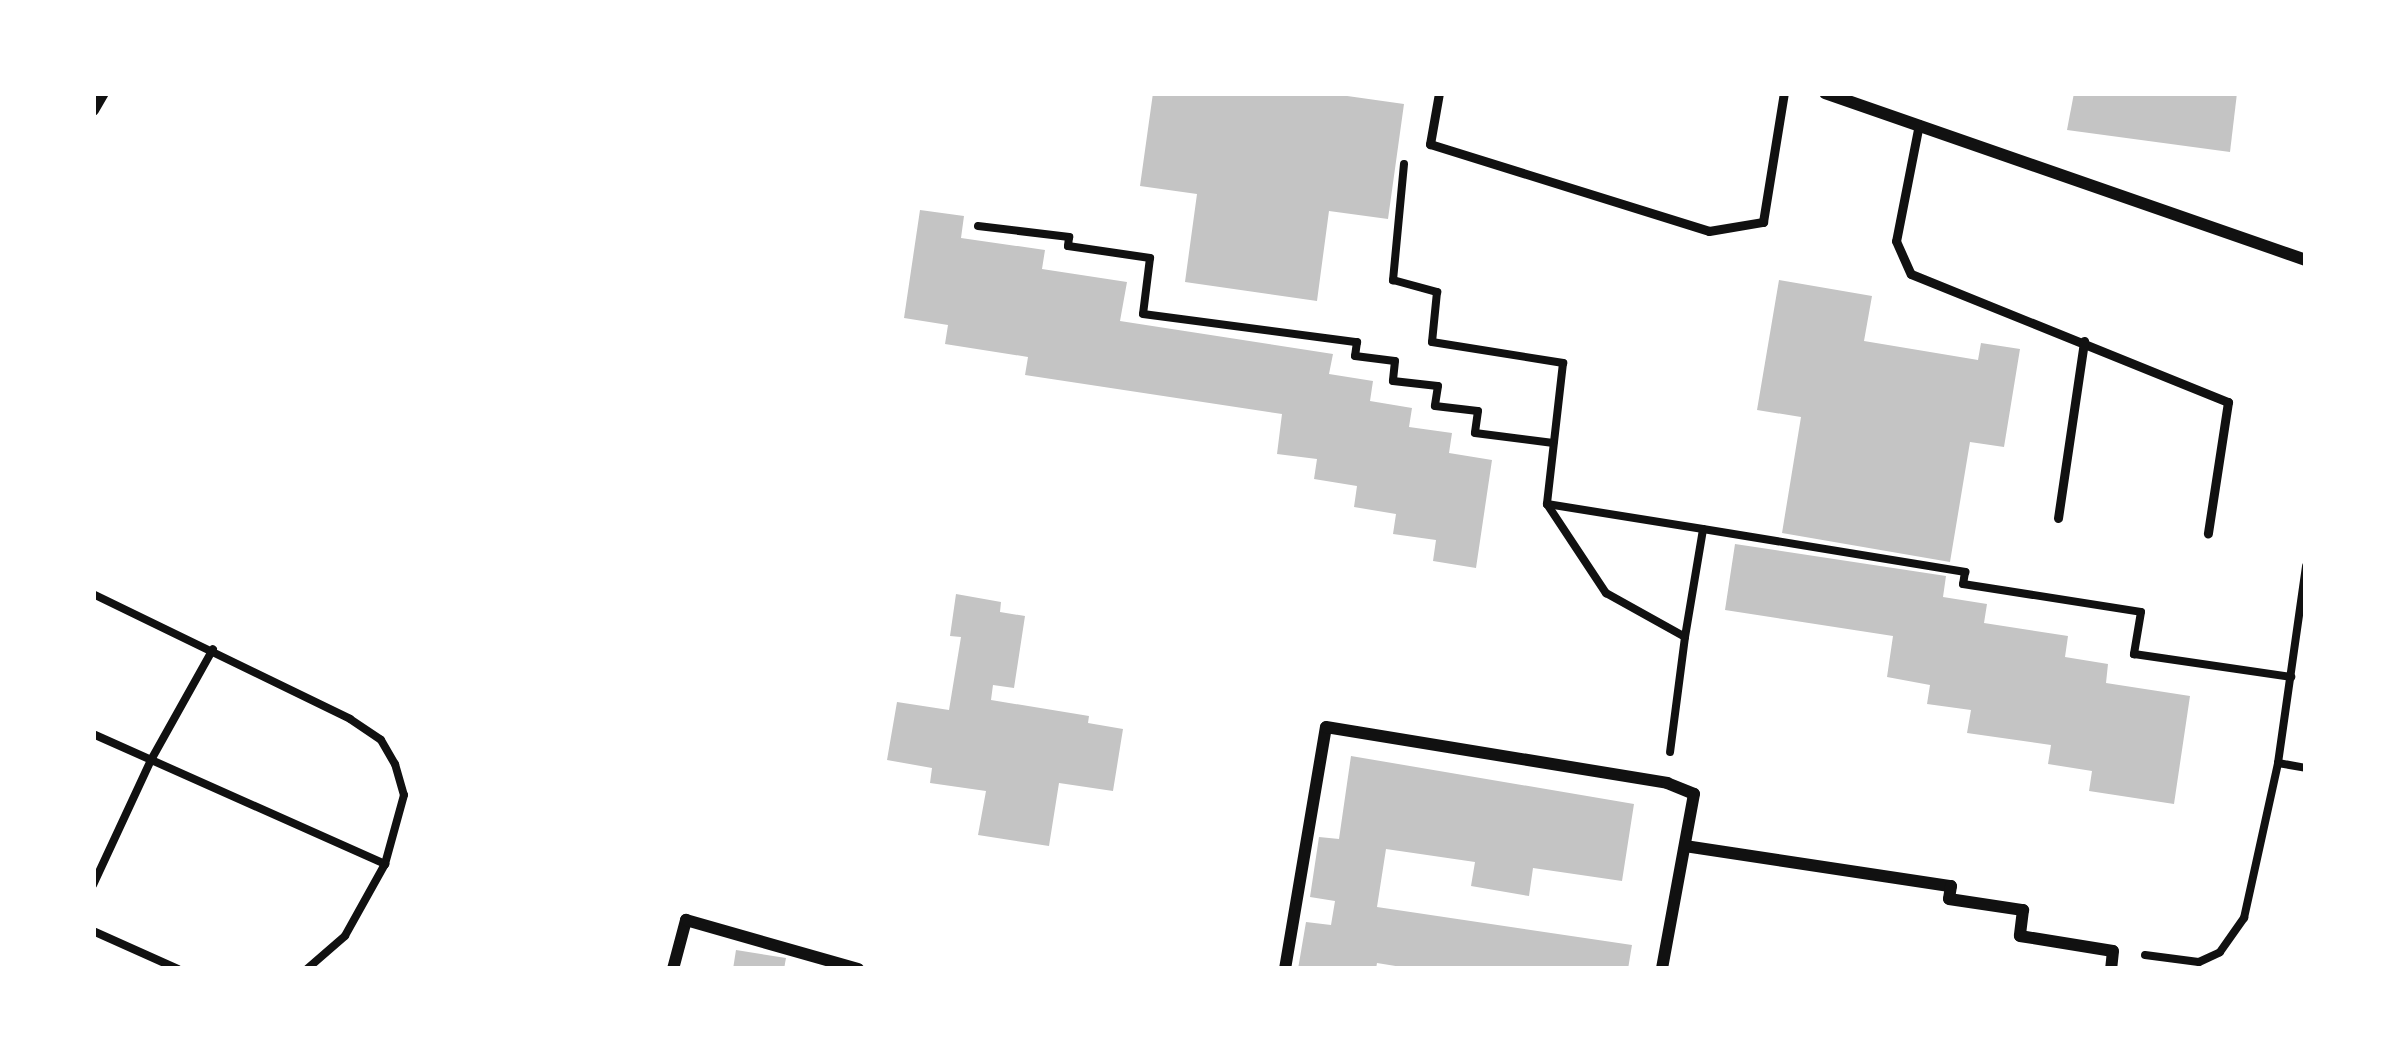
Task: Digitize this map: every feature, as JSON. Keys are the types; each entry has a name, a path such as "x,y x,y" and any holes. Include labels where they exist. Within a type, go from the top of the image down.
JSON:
{"street":[{"path":"93,110 103,93"},
{"path":"1825,93 2306,260"},
{"path":"1285,969 1325,728 1666,783 1694,794 1662,969"},
{"path":"1685,846 1952,886 1949,899 2024,910 2020,936 2113,951 2110,969"},
{"path":"673,969 686,920 858,969"}],"lane":[{"path":"1439,93 1430,144 1708,231 1763,222 1784,93"},
{"path":"1919,124 1896,241 1911,274 1969,302 2084,341 2228,402 2207,533"},
{"path":"2058,518 2084,341"}],"path":[{"path":"1407,140 1393,280 1438,292 1432,342 1563,362 1547,504 1606,593 1685,638"},
{"path":"977,226 1069,237 1068,246 1150,258 1143,314 1357,342 1355,356 1395,361 1393,381 1438,386 1435,406 1478,411 1475,433 1553,443"},
{"path":"1547,504 1965,572 1963,584 2141,612 2134,654 2291,677"},
{"path":"1666,783 1703,530"},
{"path":"2113,951 2199,962 2220,952 2244,918 2278,763 2306,566"},
{"path":"93,594 213,649 381,740 404,795 385,864 346,936 307,969"},
{"path":"93,885 151,760 213,649"},
{"path":"93,734 385,864"},
{"path":"2278,763 2306,768"},
{"path":"93,931 178,969"}],"building":[{"path":"1153,93 1326,93 1404,104 1388,219 1329,211 1317,301 1185,282 1197,194 1140,186"},
{"path":"2074,93 2237,93 2230,152 2067,130"},
{"path":"920,210 964,216 961,238 1045,250 1042,269 1127,282 1120,321 1333,354 1329,374 1373,381 1370,401 1412,408 1409,427 1452,433 1449,453 1492,460 1476,568 1433,561 1436,540 1393,534 1396,514 1354,507 1357,486 1314,479 1317,459 1277,454 1282,414 1025,375 1028,357 945,344 948,325 904,318"},
{"path":"1779,280 1872,296 1864,341 1978,360 1981,343 2020,349 2004,447 1970,442 1950,562 1782,533 1801,417 1757,410"},
{"path":"1735,544 1946,576 1943,597 1987,604 1984,623 2068,636 2065,657 2108,664 2106,683 2190,696 2174,804 2089,791 2092,771 2048,764 2051,745 1967,733 1971,710 1927,704 1930,685 1887,677 1893,636 1725,610"},
{"path":"956,594 1001,602 1000,612 1025,616 1014,688 993,685 991,700 1089,716 1088,723 1123,729 1113,791 1059,783 1049,846 978,835 986,791 930,783 932,768 887,760 897,702 949,710 961,637 950,636"},
{"path":"1351,756 1634,804 1622,881 1533,868 1529,896 1471,886 1475,862 1386,849 1377,907 1632,945 1628,969 1414,969 1377,963 1376,969 1298,969 1306,922 1331,925 1335,901 1310,897 1319,837 1339,839"},
{"path":"736,950 786,958 784,969 733,969"}]}
